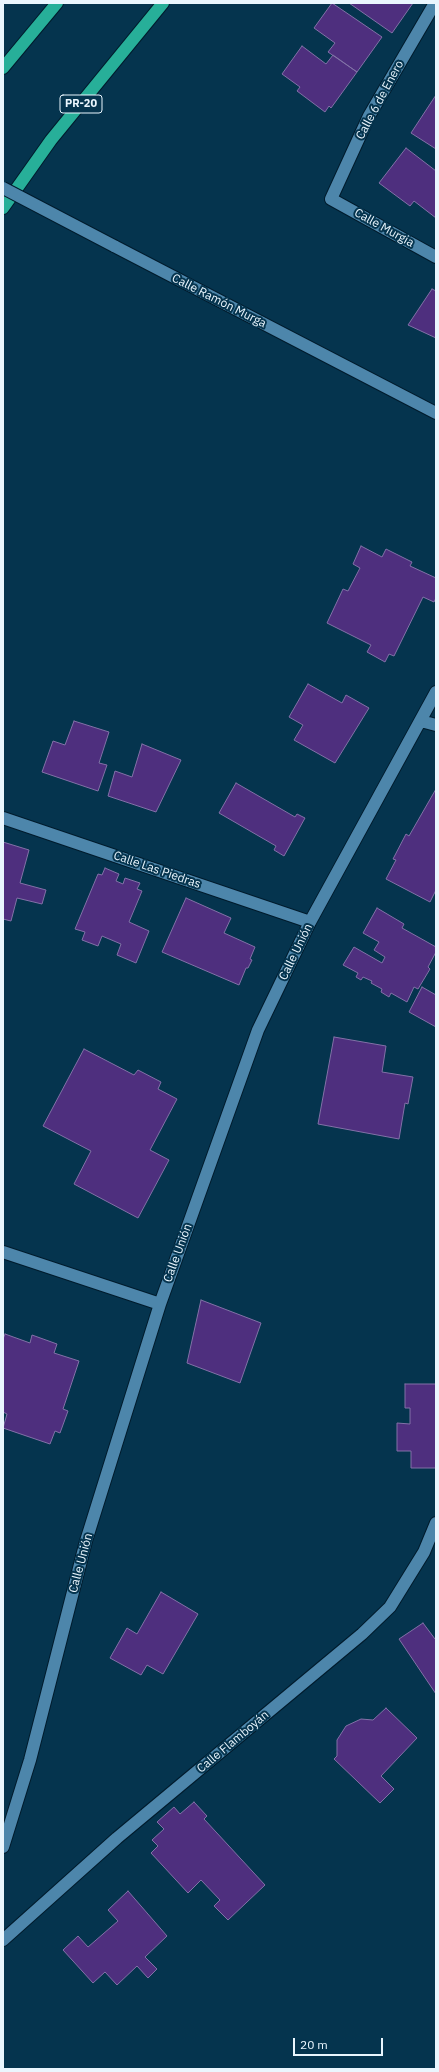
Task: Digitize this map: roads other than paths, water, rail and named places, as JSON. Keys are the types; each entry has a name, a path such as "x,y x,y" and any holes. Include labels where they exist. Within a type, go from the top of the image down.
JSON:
{"highway":[{"path":"3,68 57,3"},
{"name":"PR-20","path":"3,208 51,140 163,3"}],"street":[{"name":"Calle 6 de Enero","path":"331,199 369,116 435,3"},
{"name":"Calle Ramón Murga","path":"3,188 436,413"},
{"name":"Calle Murgia","path":"331,199 436,257"},
{"name":"Calle Unión","path":"3,1847 30,1760 86,1541 160,1304 258,1030 310,922 436,692"},
{"path":"421,721 436,725"},
{"name":"Calle Las Piedras","path":"3,818 310,922"},
{"path":"3,1252 160,1304"},
{"name":"Calle Flamboyán","path":"3,1940 117,1838 362,1634 390,1607 424,1552 436,1523"}]}
